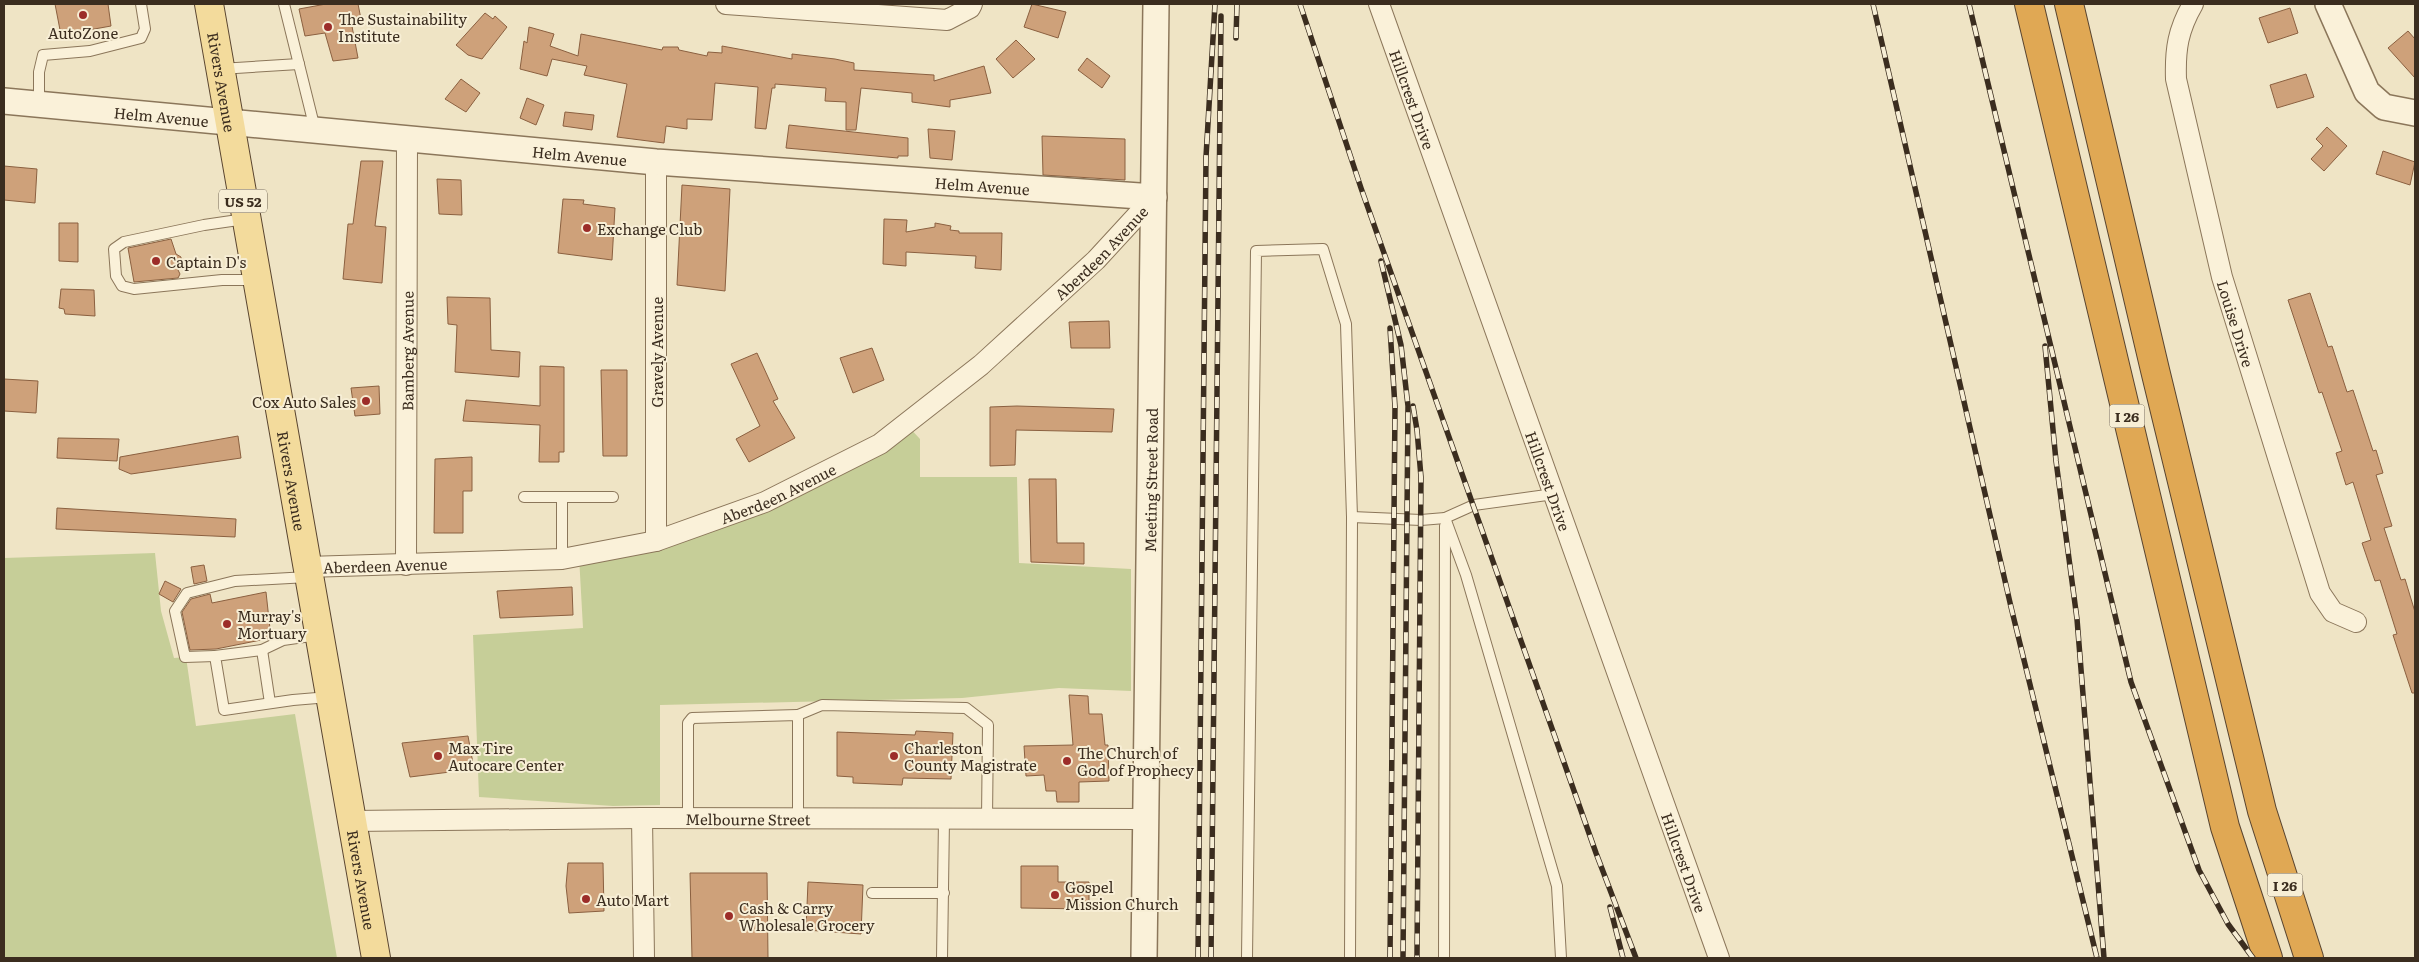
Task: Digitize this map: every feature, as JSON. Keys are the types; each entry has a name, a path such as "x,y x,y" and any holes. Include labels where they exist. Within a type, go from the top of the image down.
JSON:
{"highway":[{"name":"I 26","path":"2029,4 2225,827 2268,958"},
{"name":"I 26","path":"2069,4 2157,380 2262,811 2309,958"}],"main road":[{"name":"Rivers Avenue","path":"209,4 376,958"}],"street":[{"path":"726,4 947,20 970,8 972,4"},
{"name":"Meeting Street Road","path":"1144,958 1156,4"},
{"name":"Hillcrest Drive","path":"1379,4 1719,958"},
{"name":"Louise Drive","path":"2193,4 2181,26 2175,57 2176,79 2222,277 2320,593 2333,612 2356,622"},
{"path":"2328,4 2367,92 2384,107 2415,113"},
{"name":"Helm Avenue","path":"4,101 656,162 1154,197"},
{"name":"Bamberg Avenue","path":"406,565 407,138"},
{"name":"Gravely Avenue","path":"656,162 656,541"},
{"name":"Aberdeen Avenue","path":"308,572 406,565 562,559 656,541 764,502 880,444 981,365 1096,260 1154,197"},
{"path":"642,818 644,958"},
{"name":"Melbourne Street","path":"352,821 642,818 1146,820"}],"lane":[{"path":"39,104 38,72 43,55 90,51 141,38 145,29 141,4"},
{"path":"284,4 315,130"},
{"path":"220,69 299,64"},
{"path":"246,219 204,225 124,242 114,249 116,276 122,286 134,289 222,280 257,280"},
{"path":"1247,958 1256,251 1323,249 1346,324 1352,517 1350,958"},
{"path":"1352,517 1421,520 1445,518 1474,506 1554,494"},
{"path":"524,497 613,497"},
{"path":"562,497 562,559"},
{"path":"1444,958 1445,518"},
{"path":"1445,518 1466,575 1557,886 1561,958"},
{"path":"308,572 235,581 187,593 174,611 185,658 262,650 283,640 319,635"},
{"path":"262,650 270,703"},
{"path":"215,656 224,710 330,697"},
{"path":"688,818 688,723 692,718 798,715 822,705 966,708 988,725 987,819"},
{"path":"798,715 798,818"},
{"path":"942,958 944,819"},
{"path":"872,893 944,893"}],"green space":[{"path":"906,424 920,439 920,477 1017,477 1019,563 1131,569 1131,691 1059,688 962,698 660,705 660,805 613,806 479,797 473,635 583,628 579,556 765,502"},
{"path":"155,553 161,611 174,658 186,657 196,726 295,714 337,958 4,958 4,558"}],"building":[{"name":"AutoZone","path":"55,4 108,4 111,26 61,35"},
{"name":"The Sustainability Institute","path":"326,4 358,4 361,19 351,21 358,58 333,61 325,33 305,36 299,9"},
{"path":"1032,4 1066,12 1058,38 1024,27"},
{"path":"2290,8 2298,33 2268,43 2259,18"},
{"path":"485,13 493,19 495,16 507,27 482,59 468,55 456,45"},
{"path":"529,27 554,34 550,46 578,56 581,34 662,50 663,47 678,47 679,50 707,56 708,52 722,53 722,46 792,59 792,54 835,59 854,63 854,70 934,75 934,81 984,66 991,93 950,100 950,107 912,102 912,93 861,88 856,130 846,130 846,102 825,101 826,88 775,84 775,88 772,88 766,129 755,128 758,87 715,83 712,120 687,119 687,129 666,126 664,143 617,137 627,84 584,75 587,66 552,59 547,76 520,69 524,41 527,43"},
{"path":"2408,31 2415,39 2415,78 2388,48"},
{"path":"1016,40 1035,59 1013,78 996,59"},
{"path":"1087,58 1110,76 1102,88 1078,70"},
{"path":"2306,74 2314,97 2277,108 2270,85"},
{"path":"461,79 480,93 466,112 445,99"},
{"path":"527,98 544,105 536,125 520,118"},
{"path":"565,112 594,115 592,130 563,126"},
{"path":"789,125 908,138 908,156 898,156 898,158 786,148"},
{"path":"2327,127 2347,146 2324,171 2311,159 2323,146 2316,139"},
{"path":"928,129 955,131 952,160 930,158"},
{"path":"1042,136 1125,139 1125,180 1043,175"},
{"path":"2383,151 2415,162 2410,185 2376,174"},
{"path":"361,161 383,161 375,226 386,227 382,283 343,279 348,224 353,224"},
{"path":"4,166 37,169 35,203 4,200"},
{"path":"437,179 461,180 462,215 439,214"},
{"path":"682,185 730,189 725,291 677,285"},
{"name":"Exchange Club","path":"563,199 584,200 583,204 615,208 612,260 558,253"},
{"path":"884,219 907,220 906,232 935,227 935,223 951,226 950,230 959,231 959,233 1002,233 1001,270 975,268 976,256 906,252 906,266 883,264"},
{"path":"59,223 78,223 78,262 59,261"},
{"name":"Captain D's","path":"171,239 176,254 181,257 181,265 177,268 180,274 178,278 134,282 128,248"},
{"path":"61,289 94,290 95,316 65,314 64,309 59,308"},
{"path":"2310,293 2328,347 2332,346 2347,392 2353,390 2373,451 2376,450 2383,473 2376,475 2392,526 2384,528 2401,580 2405,579 2415,612 2415,693 2412,693 2393,635 2397,634 2380,580 2375,581 2362,543 2371,540 2353,482 2346,485 2336,453 2342,451 2322,392 2319,393 2288,300"},
{"path":"447,297 490,298 491,350 520,352 519,377 455,372 457,325 448,324"},
{"path":"1109,321 1110,348 1071,348 1069,322"},
{"path":"872,348 884,380 853,393 840,358"},
{"path":"757,353 778,399 773,401 795,438 749,462 736,439 760,426 731,364"},
{"path":"540,366 564,367 564,452 559,452 559,462 539,462 540,425 463,421 466,400 540,406"},
{"path":"601,370 627,370 627,456 603,456"},
{"path":"4,379 38,381 36,413 4,411"},
{"name":"Cox Auto Sales","path":"379,386 380,414 355,416 351,388"},
{"path":"990,407 1114,409 1112,432 1016,430 1015,465 990,466"},
{"path":"238,436 241,458 131,474 119,469 120,457"},
{"path":"58,438 119,439 117,461 57,458"},
{"path":"472,457 472,491 463,491 463,533 434,533 435,459"},
{"path":"1029,479 1056,479 1057,543 1084,543 1084,564 1031,562"},
{"path":"57,508 236,519 235,537 56,529"},
{"path":"204,565 207,581 194,584 191,567"},
{"path":"165,581 181,589 173,602 159,594"},
{"path":"572,587 573,615 500,618 497,591"},
{"name":"Murray's Mortuary","path":"266,592 271,638 216,649 190,650 182,612 191,599 210,594 212,603"},
{"name":"The Church of God of Prophecy","path":"1069,695 1088,696 1089,714 1102,714 1105,745 1108,745 1109,781 1079,782 1079,802 1057,802 1056,791 1046,791 1044,775 1026,776 1024,746 1073,745"},
{"name":"Charleston County Magistrate","path":"916,731 953,733 951,779 903,778 902,785 853,783 853,777 837,776 837,732 915,735"},
{"name":"Max Tire Autocare Center","path":"468,736 474,769 410,777 402,743"},
{"name":"Auto Mart","path":"568,863 603,863 604,911 569,913 566,886"},
{"name":"Gospel Mission Church","path":"1021,866 1058,866 1058,882 1089,882 1089,909 1021,908"},
{"name":"Cash & Carry Wholesale Grocery","path":"690,873 767,873 768,958 692,958"},
{"path":"808,882 863,885 861,934 806,930"}],"railway":[{"path":"1198,958 1206,157 1215,4"},
{"path":"1236,38 1237,4"},
{"path":"1300,4 1361,188 1596,853 1636,958"},
{"path":"1873,4 2011,607 2097,958"},
{"path":"1969,4 2131,682 2199,870 2228,924 2253,958"},
{"path":"1211,958 1221,16"},
{"path":"1381,261 1401,345 1408,406 1403,958"},
{"path":"1390,328 1395,407 1390,958"},
{"path":"2045,346 2056,461 2077,619 2104,958"},
{"path":"1413,406 1421,477 1417,958"},
{"path":"1610,907 1623,958"}],"place":[{"name":"AutoZone","path":"83,15"},
{"name":"The Sustainability Institute","path":"328,27"},
{"name":"Exchange Club","path":"587,228"},
{"name":"Captain D's","path":"156,261"},
{"name":"Cox Auto Sales","path":"366,401"},
{"name":"Murray's Mortuary","path":"227,624"},
{"name":"Max Tire Autocare Center","path":"438,756"},
{"name":"Charleston County Magistrate","path":"894,756"},
{"name":"The Church of God of Prophecy","path":"1067,761"},
{"name":"Gospel Mission Church","path":"1055,895"},
{"name":"Auto Mart","path":"586,899"},
{"name":"Cash & Carry Wholesale Grocery","path":"729,916"}]}
